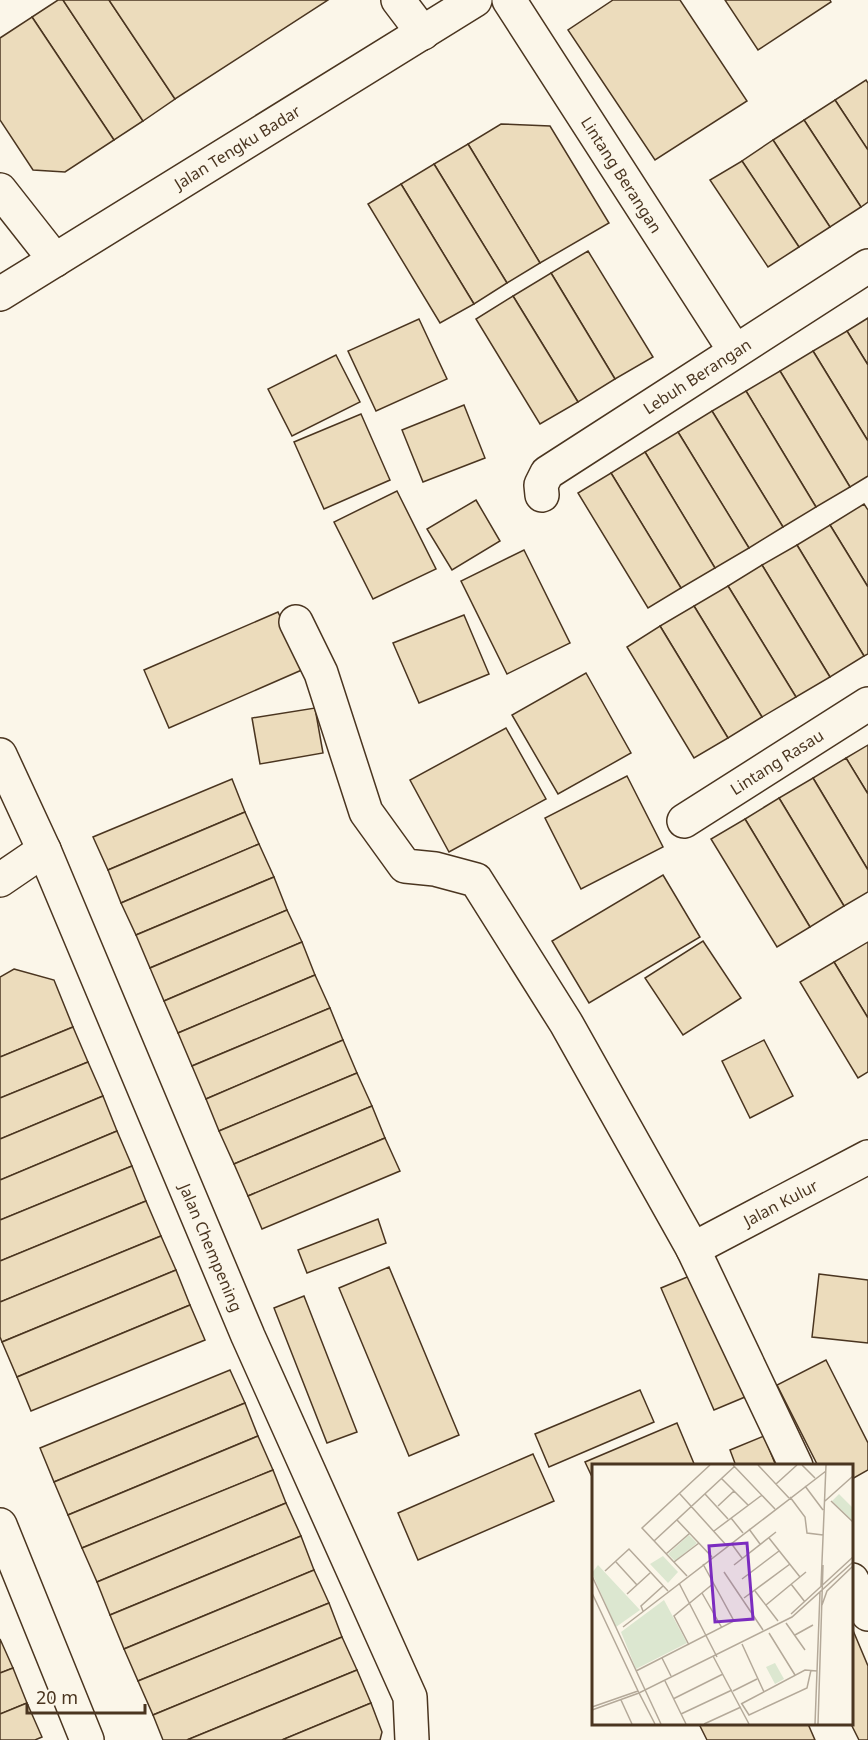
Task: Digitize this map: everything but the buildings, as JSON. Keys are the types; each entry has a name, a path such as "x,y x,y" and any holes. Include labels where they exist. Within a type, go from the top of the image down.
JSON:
{"street":[{"path":"398,0 423,33"},
{"name":"Jalan Tengku Badar","path":"0,294 475,0"},
{"name":"Lintang Berangan","path":"509,0 735,351"},
{"path":"0,190 55,260"},
{"name":"Lebuh Berangan","path":"542,495 540,485 547,473 868,266"},
{"path":"297,622 321,673 366,812 405,866 435,869 476,880 566,1023 693,1249 795,1464"},
{"name":"Lintang Rasau","path":"684,821 868,704"},
{"name":"Jalan Chempening","path":"0,755 44,850 248,1336 410,1697 412,1740"},
{"path":"0,880 44,850"},
{"name":"Jalan Kulur","path":"693,1249 868,1157"},
{"path":"0,1525 87,1740"},
{"path":"853,1582 868,1614"}]}
